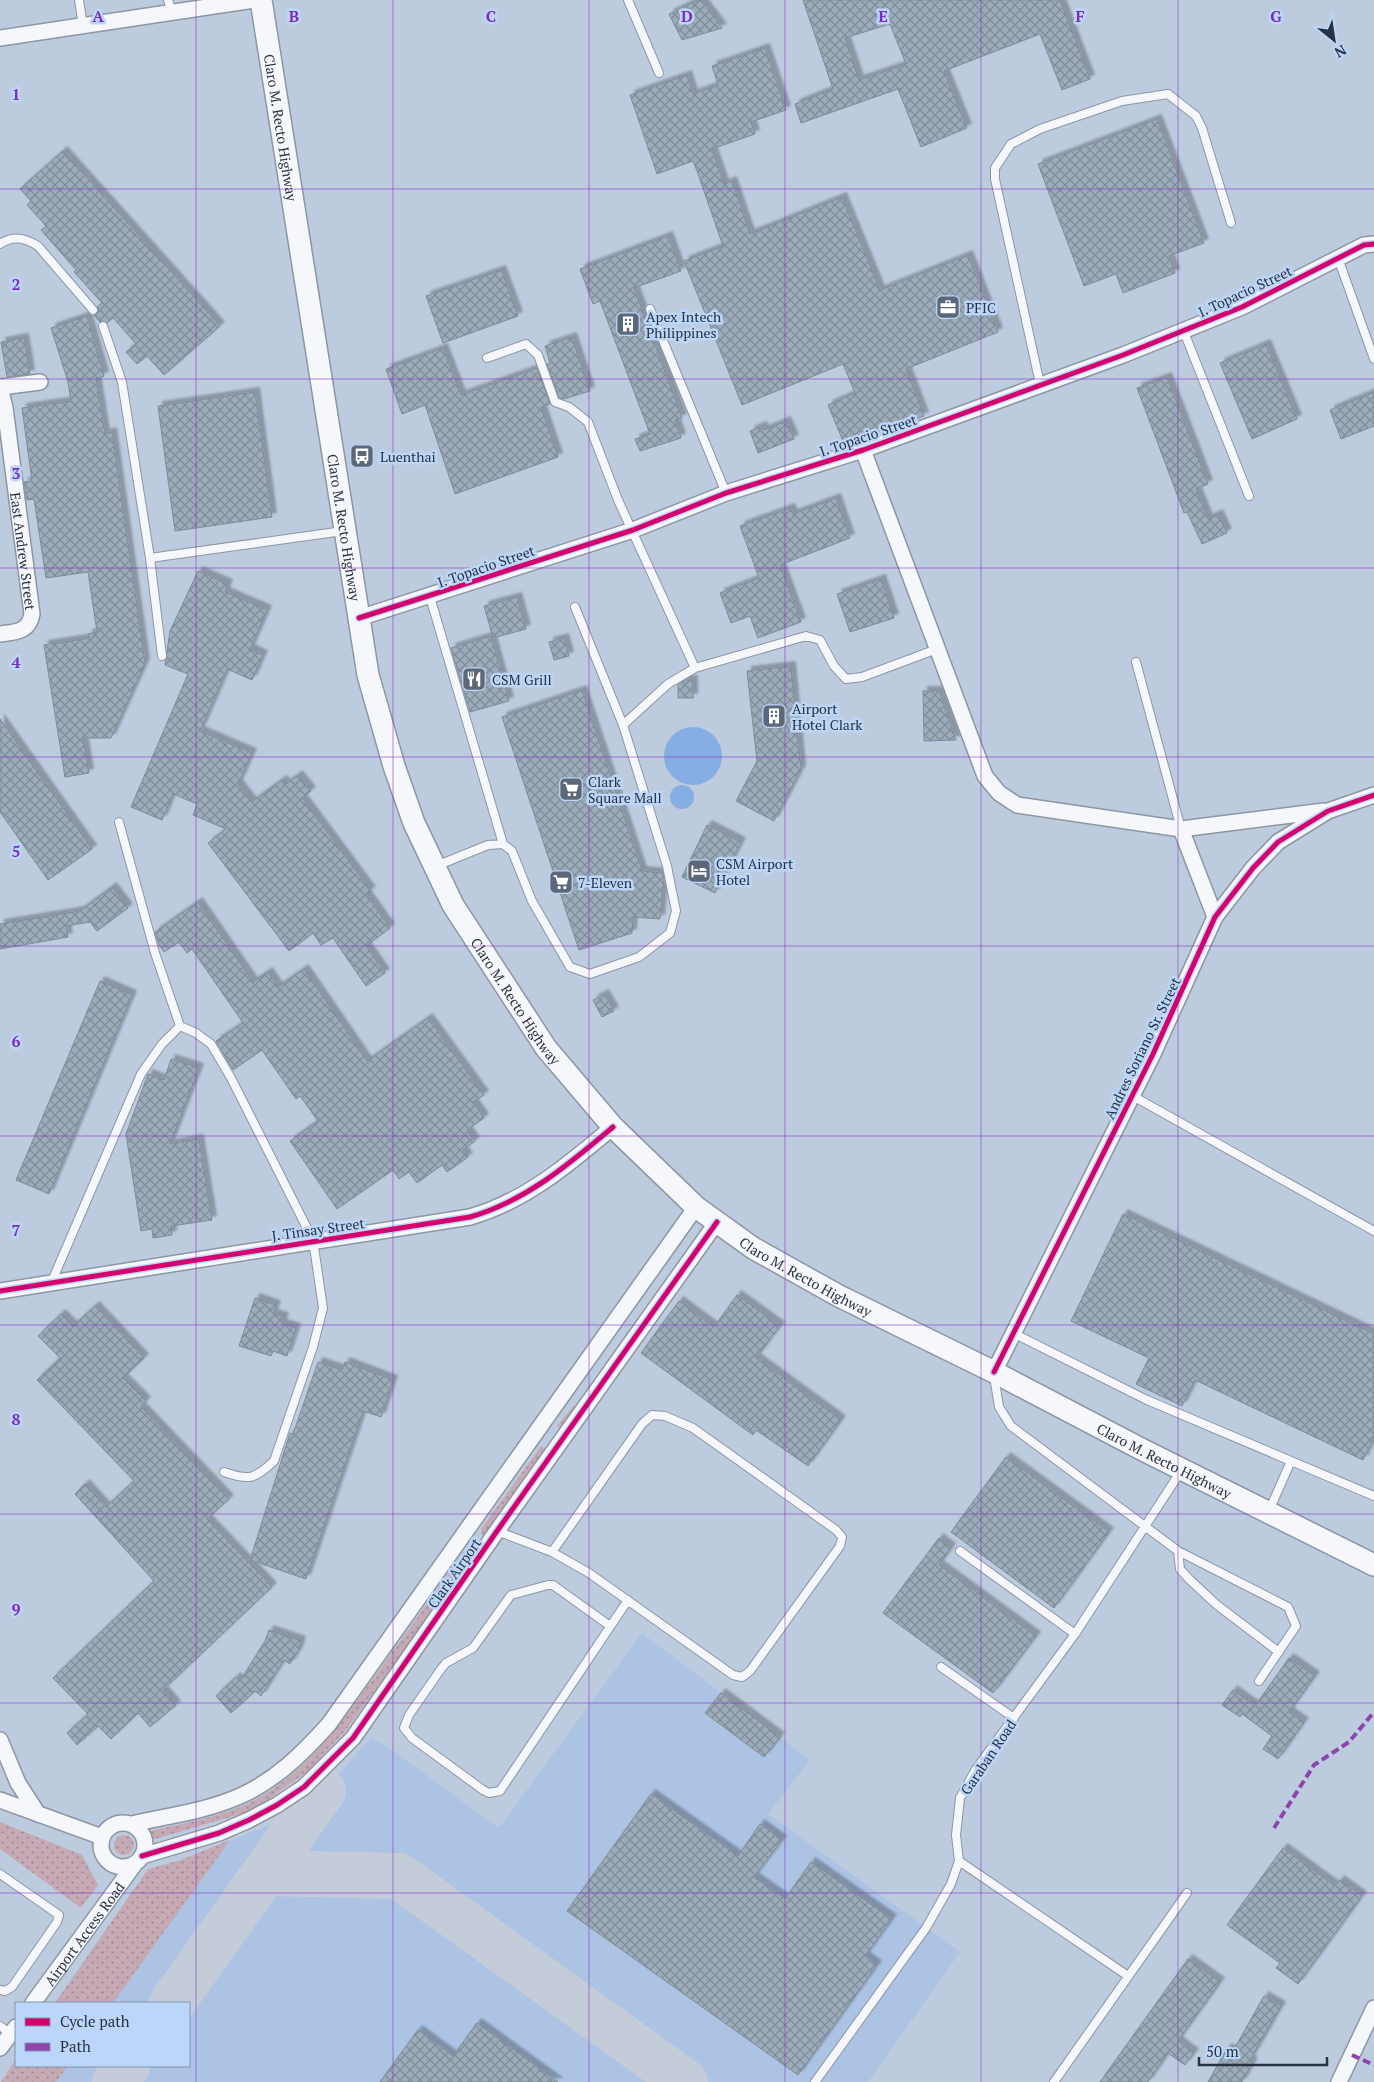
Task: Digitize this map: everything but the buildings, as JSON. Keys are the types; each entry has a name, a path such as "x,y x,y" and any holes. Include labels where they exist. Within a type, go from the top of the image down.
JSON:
{"main road":[{"name":"Claro M. Recto Highway","path":"262,0 368,675 380,722 414,823 442,863 477,944 546,1048 613,1127 696,1207 753,1248 838,1296 994,1372 1182,1470 1374,1565"}],"street":[{"path":"0,38 83,26 170,6 254,0"},
{"name":"I. Topacio Street","path":"359,618 633,530 726,493 863,450 1184,332 1242,307 1338,258 1364,246 1374,244"},
{"name":"East Andrew Street","path":"0,634 21,631 27,627 32,614 1,387 40,382"},
{"path":"863,450 985,776 999,793 1018,804 1182,829 1328,811"},
{"name":"Andres Soriano Sr. Street","path":"994,1372 1153,1054 1215,918 1253,868 1278,842 1328,811 1374,794"},
{"path":"1182,829 1215,918"},
{"name":"J. Tinsay Street","path":"0,1291 52,1281 313,1240 448,1221 491,1211 546,1180 613,1127"},
{"name":"Clark Airport","path":"132,1824 238,1797 260,1786 307,1749 330,1724 696,1207"},
{"name":"Clark Airport","path":"138,1860 219,1833 277,1805 310,1782 353,1738 485,1548 717,1222"},
{"path":"464,1534 485,1548"},
{"path":"0,1740 18,1783 38,1814"},
{"path":"0,1800 102,1837"},
{"path":"119,1823 132,1824 143,1834 145,1841 138,1860 122,1868 109,1863 101,1853 102,1837 113,1825 119,1823"},
{"name":"Airport Access Road","path":"34,2002 138,1860"},
{"path":"1339,2082 1374,2008"},
{"path":"0,2048 9,2029"}],"lane":[{"path":"79,0 83,26"},
{"path":"628,0 659,73"},
{"path":"1040,384 995,180 995,168 1011,144 1040,129 1122,101 1168,94 1196,116 1202,128 1231,223"},
{"path":"0,244 16,238 27,239 38,246 93,310"},
{"path":"1338,258 1374,359"},
{"path":"650,309 726,493"},
{"path":"103,326 118,365 122,382 150,558 162,656"},
{"path":"1184,332 1249,496"},
{"path":"487,358 526,344 538,355 555,402 569,407 588,422 633,530 695,668"},
{"path":"150,558 346,531"},
{"path":"430,596 503,844 512,851 532,901 570,967 590,974 639,957 670,933 676,911 666,866 623,725 575,607"},
{"path":"623,725 668,684 695,668 806,636 820,640 834,666 846,679 862,677 937,650"},
{"path":"1136,662 1182,829"},
{"path":"119,822 155,952 180,1026"},
{"path":"442,863 488,844 503,844"},
{"path":"180,1026 196,1032 211,1044 231,1078 313,1240 323,1308 313,1347 274,1461 260,1474 245,1479 224,1472"},
{"path":"52,1281 141,1074 162,1044 180,1026"},
{"path":"1131,1095 1374,1231"},
{"path":"1013,1333 1147,1400 1291,1461 1373,1493"},
{"path":"994,1372 999,1407 1011,1426 1178,1551 1230,1575 1288,1607 1296,1626 1259,1681"},
{"path":"497,1531 552,1552 589,1572 733,1675 742,1677 750,1671 840,1546 842,1537 836,1530 693,1428 666,1416 652,1415 642,1424 552,1552"},
{"path":"1269,1513 1291,1461"},
{"name":"Garaban Road","path":"815,2082 926,1928 951,1884 959,1861 956,1835 960,1798 976,1769 1075,1634 1182,1470"},
{"path":"960,1551 1075,1634"},
{"path":"1178,1551 1180,1569 1190,1580 1217,1605 1278,1652"},
{"path":"610,1626 553,1586 548,1585 511,1595 473,1648 446,1663 441,1669 409,1715 404,1728 412,1738 483,1790 489,1793 500,1791 628,1600"},
{"path":"941,1667 1014,1718"},
{"path":"959,1861 1128,1976"},
{"path":"0,1990 6,1991 12,1987 57,1922 59,1915 1,1877"},
{"path":"1054,2082 1187,1893"}],"shaded area":[{"path":"574,1405 578,1409 563,1430 557,1426"},
{"path":"541,1446 547,1450 485,1536 482,1535 481,1529"},
{"path":"469,1550 471,1553 470,1559 346,1730 307,1772 251,1811 155,1839 147,1837 150,1831 203,1819 241,1807 274,1788 293,1774 310,1758 341,1722 463,1553"},
{"path":"642,1633 810,1760 768,1814 960,1952 868,2082 19,2082 30,2067 190,2067 190,2002 77,2002 181,1860 280,1821 323,1791 371,1738 389,1748 499,1828"},
{"path":"0,1822 82,1855 98,1885 81,1908 0,1849"},
{"path":"124,1835 131,1838 134,1845 131,1852 124,1855 117,1852 114,1845 117,1838"},
{"path":"230,1840 114,2002 56,2002 148,1869 181,1860"},
{"path":"15,2061 15,2067 67,2067 56,2082 1,2082"}],"water":[{"path":"693,727 704,729 717,740 722,756 720,767 709,780 693,785 682,783 669,772 664,756 666,745 677,732"},
{"path":"682,785 691,788 694,797 691,806 682,809 673,806 670,797 673,788"}],"taxiway":[{"path":"173,2002 323,1791"},
{"path":"266,1873 399,1876 685,2082"},
{"path":"115,2082 126,2067"}],"marked path":[{"path":"1274,1828 1314,1765 1349,1742 1374,1712"},
{"path":"1352,2055 1374,2065"}],"cycle path":[{"path":"359,618 633,530 726,493 863,450 1123,355 1242,307 1364,245 1374,244"},
{"path":"994,1372 1153,1054 1215,917 1253,868 1278,842 1328,811 1374,795"},
{"path":"0,1291 470,1217 510,1201 546,1180 613,1127"},
{"path":"142,1856 219,1833 277,1805 304,1787 353,1738 497,1531 717,1222"}],"place":[{"name":"PFIC","path":"948,307"},
{"name":"Apex Intech Philippines","path":"628,324"},
{"name":"Luenthai","path":"362,456"},
{"name":"CSM Grill","path":"474,679"},
{"name":"Airport Hotel Clark","path":"774,716"},
{"name":"Clark Square Mall","path":"571,789"},
{"name":"CSM Airport Hotel","path":"699,871"},
{"name":"7-Eleven","path":"561,882"}]}
